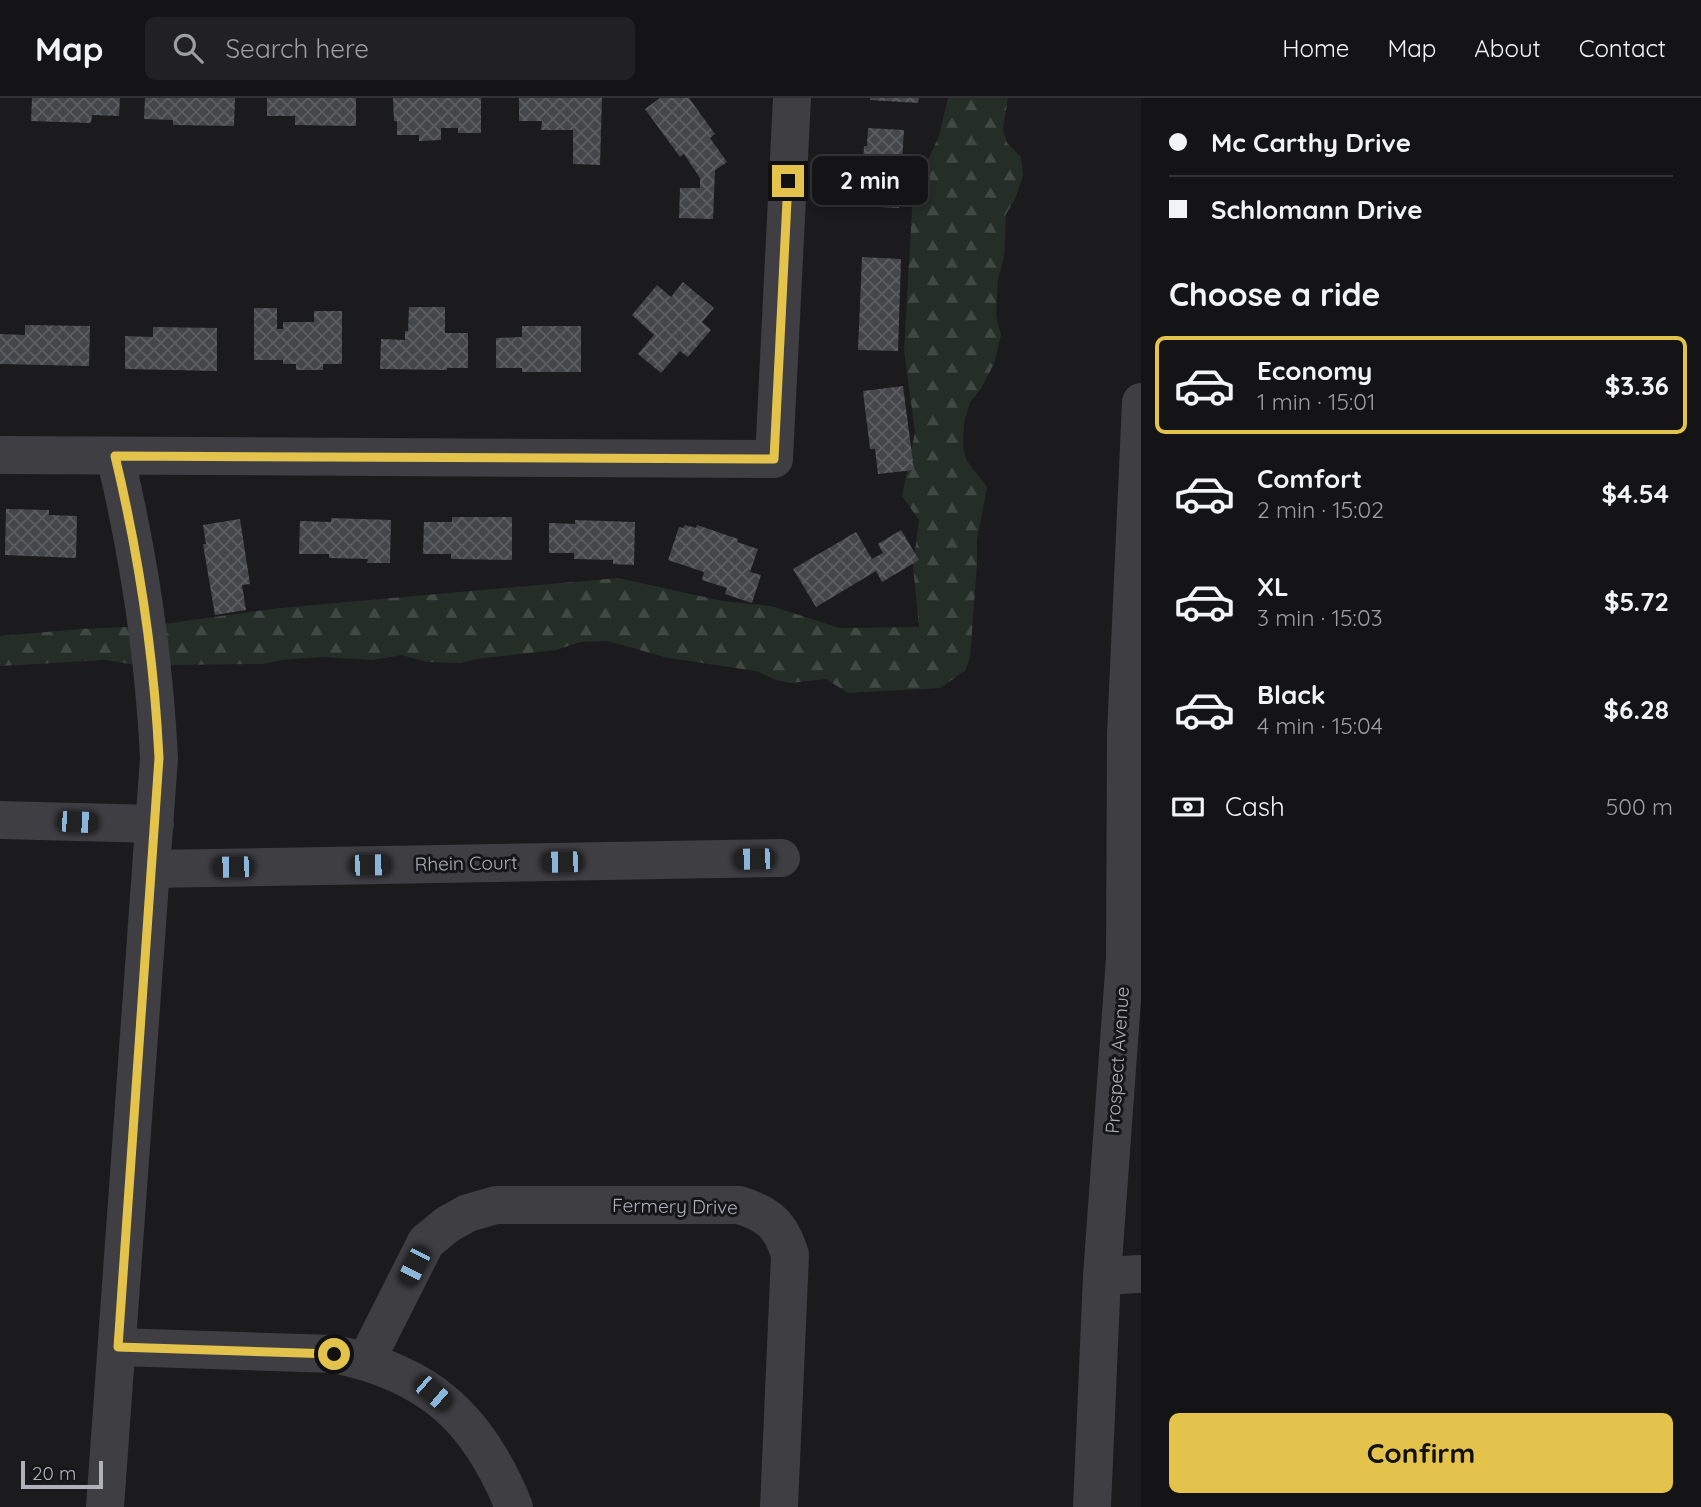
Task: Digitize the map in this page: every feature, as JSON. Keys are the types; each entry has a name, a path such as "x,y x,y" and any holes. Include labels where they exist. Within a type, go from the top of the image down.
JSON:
{"street":[{"path":"0,455 774,459 792,98"},
{"name":"Prospect Avenue","path":"1092,1507 1102,1276 1133,958 1126,734 1141,402"},
{"path":"104,1507 118,1347 159,758 156,687 145,601 115,456"},
{"path":"0,820 155,824"},
{"name":"Rhein Court","path":"151,869 781,858"},
{"name":"Fermery Drive","path":"366,1361 426,1242 447,1224 468,1213 496,1205 739,1205 757,1210 772,1220 778,1228 790,1255 779,1507"},
{"path":"1102,1276 1141,1274"},
{"path":"118,1347 334,1354 394,1371 433,1393 461,1417 482,1443 501,1474 514,1507"}],"green space":[{"path":"948,98 1008,98 1003,129 1007,143 1021,157 1023,176 1006,214 1004,258 998,279 996,315 1001,335 994,364 970,402 964,423 963,447 966,460 987,487 977,540 970,658 965,671 940,688 848,693 826,679 791,683 756,671 668,658 608,641 580,642 556,650 461,663 426,662 402,655 372,660 323,657 263,664 171,665 153,668 106,660 0,666 0,636 148,626 280,608 618,578 722,601 771,606 839,628 919,627 913,566 919,520 902,496 915,432 904,350 913,193 939,136"}],"building":[{"path":"32,98 120,98 119,116 92,115 91,123 31,121"},
{"path":"145,98 235,98 234,126 173,125 173,120 144,119"},
{"path":"267,98 356,98 356,126 295,125 295,116 267,116"},
{"path":"393,98 481,98 481,133 458,133 458,128 441,128 441,140 419,141 419,135 397,135"},
{"path":"519,98 602,98 600,165 573,164 573,130 541,130 542,121 519,121"},
{"path":"660,98 689,98 715,134 710,138 727,162 715,170 713,219 679,218 680,188 700,188 700,178 684,154 680,157 645,109"},
{"path":"870,98 919,98 918,103"},
{"path":"868,128 904,130 899,208 860,206 864,146 867,146"},
{"path":"862,257 901,259 898,351 858,350"},
{"path":"683,282 714,308 702,322 711,330 688,357 680,351 661,373 638,354 654,335 632,315 657,285 671,297"},
{"path":"409,307 445,307 445,333 468,333 468,368 380,369 381,339 405,340"},
{"path":"254,308 277,308 277,329 283,329 283,322 314,322 314,311 342,311 342,364 323,364 323,370 296,370 296,364 283,364 283,360 254,360"},
{"path":"25,325 90,326 89,366 0,364 0,334 25,335"},
{"path":"522,326 581,326 581,372 522,372 522,368 496,368 496,338 522,337"},
{"path":"153,327 217,328 217,371 125,369 125,336 153,337"},
{"path":"903,386 914,470 878,474 875,449 870,449 863,391"},
{"path":"6,509 49,510 49,515 77,516 76,558 5,555"},
{"path":"452,517 512,517 512,560 451,559 451,554 423,554 424,522 452,522"},
{"path":"331,518 391,520 390,563 367,563 368,559 329,558 329,554 299,554 300,521 331,522"},
{"path":"240,519 250,584 242,585 246,610 215,615 203,544 206,544 203,525"},
{"path":"575,520 635,522 634,565 613,564 613,560 574,559 574,553 549,553 549,523 575,524"},
{"path":"685,525 696,528 697,525 758,549 750,572 761,575 752,603 725,594 727,588 702,580 704,572 668,560 679,527 683,528"},
{"path":"901,530 919,560 882,582 876,571 816,607 793,569 856,532 872,559 883,553 878,544"}],"route":[{"path":"334,1354 118,1347 159,758 156,687 145,601 115,456 774,459 788,181"}]}
